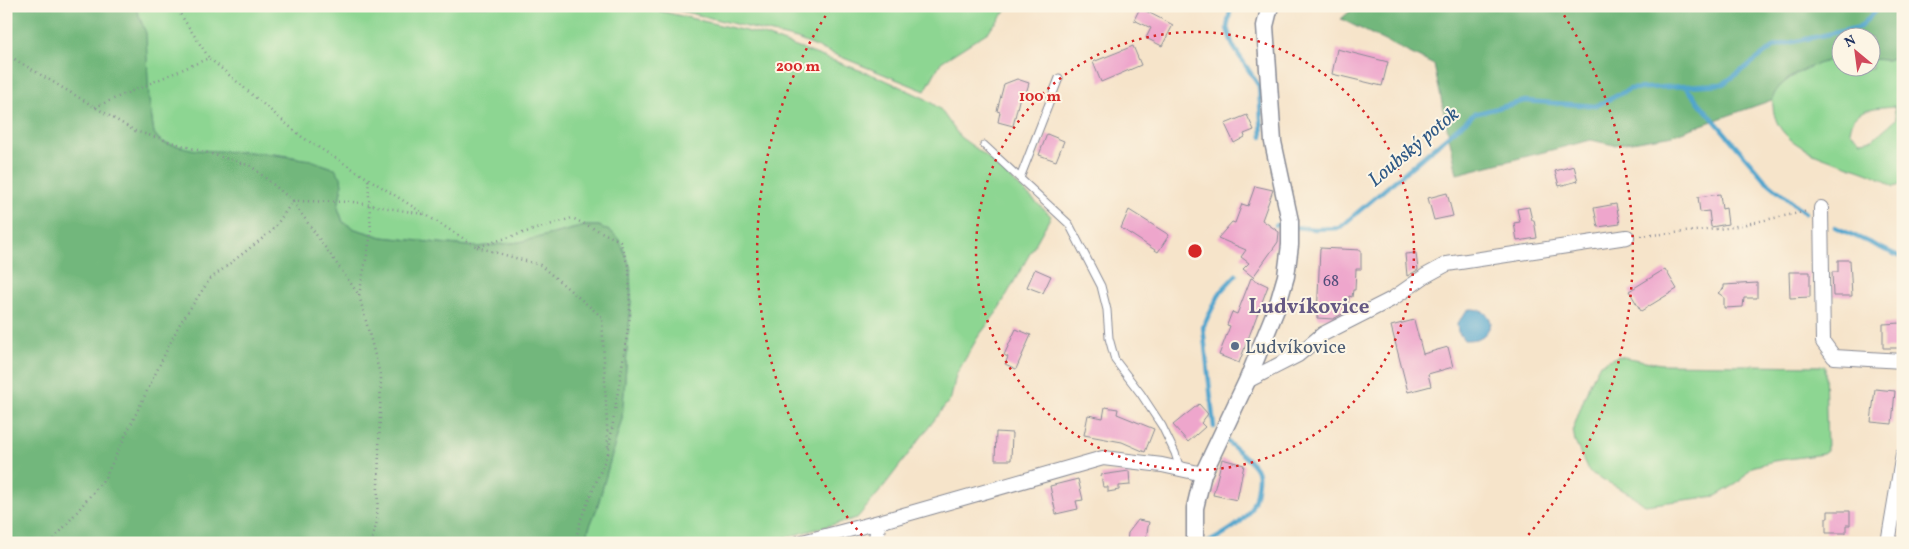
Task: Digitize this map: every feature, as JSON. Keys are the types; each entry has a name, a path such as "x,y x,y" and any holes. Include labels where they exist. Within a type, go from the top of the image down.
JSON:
{"street":[{"path":"1195,543 1195,508 1203,474 1247,381 1278,306 1286,276 1290,227 1273,142 1265,26 1270,6"},
{"path":"1821,208 1823,342 1834,358 1903,361"},
{"path":"1247,381 1298,355 1323,334 1392,299 1425,276 1447,264 1627,237"},
{"path":"1888,543 1903,454"},
{"path":"799,543 1103,458 1203,474"},
{"path":"874,543 879,522"}],"lane":[{"path":"1020,178 1059,78"},
{"path":"984,145 1069,224 1101,286 1107,310 1109,338 1115,360 1162,426 1175,453 1180,469"}],"path":[{"path":"175,6 209,58 302,136 477,247 540,265 602,317 608,454"},
{"path":"6,54 135,131 251,166 293,201 359,295 381,378 377,521 371,543"},
{"path":"95,107 209,58"},
{"path":"359,295 371,234 368,178"},
{"path":"293,201 353,202 425,214"},
{"path":"51,543 105,478 179,325 210,279 272,231 293,201"},
{"path":"1627,237 1727,228 1821,208"},
{"path":"477,247 572,218 620,241 629,269 630,316 608,454 581,519 575,543"}],"green space":[{"path":"6,6 135,6 146,33 149,100 154,133 159,140 164,143 196,150 263,153 311,160 335,169 341,177 342,185 338,208 343,222 355,229 382,237 477,247 520,242 585,226 599,226 613,233 620,241 630,266 631,301 622,418 597,508 583,543 6,543"},
{"path":"135,6 634,6 651,9 763,35 881,78 926,99 940,109 960,137 985,155 1051,216 997,312 978,337 956,375 951,398 881,490 857,518 765,543 583,543 597,508 622,418 631,301 630,266 613,233 599,226 585,226 520,242 477,247 382,237 355,229 343,222 338,208 342,185 335,169 282,155 189,150 163,142 154,133"},
{"path":"661,6 1010,6 988,32 941,62 925,91 797,39"},
{"path":"1356,6 1903,6 1903,55 1882,60 1882,28 1832,28 1832,60 1811,67 1791,77 1782,84 1772,100 1673,135 1614,145 1591,140 1457,174 1434,65 1341,19"},
{"path":"1903,55 1903,184 1894,187 1878,177 1831,160 1799,145 1786,135 1777,122 1773,103 1774,93 1780,86 1793,76 1817,64 1832,59 1832,78 1882,78 1882,60","holes":["1894,106 1896,119 1873,139 1861,141 1850,131 1855,117 1872,108"]},
{"path":"1618,356 1661,364 1825,366 1827,451 1823,454 1774,461 1752,467 1738,483 1716,496 1645,505 1630,494 1589,472 1575,442 1573,429 1589,385 1600,364"}],"water":[{"path":"1467,310 1484,312 1489,317 1491,323 1487,332 1481,337 1464,340 1458,332 1457,324"}],"building":[{"path":"1140,8 1173,25 1162,46 1146,38 1151,28 1134,20"},
{"path":"1133,46 1141,65 1101,82 1093,62"},
{"path":"1337,49 1388,62 1382,86 1332,74"},
{"path":"1017,79 1029,83 1025,97 1020,96 1013,126 998,122 1000,112 997,111 1004,84"},
{"path":"1247,115 1254,130 1244,134 1245,137 1234,143 1225,124"},
{"path":"1047,134 1064,141 1056,161 1039,155"},
{"path":"1574,166 1578,181 1559,186 1555,171"},
{"path":"1255,186 1273,190 1262,220 1279,232 1278,242 1253,277 1243,269 1249,263 1241,257 1246,250 1218,238 1232,222 1235,223 1242,204 1248,206"},
{"path":"1447,193 1453,216 1434,220 1428,198"},
{"path":"1720,194 1722,209 1726,208 1728,224 1711,227 1709,211 1700,212 1698,197"},
{"path":"1616,204 1620,224 1598,227 1594,208"},
{"path":"1529,207 1532,220 1534,220 1537,238 1517,241 1514,223 1520,222 1517,209"},
{"path":"1129,210 1169,235 1158,252 1121,228"},
{"path":"1320,248 1361,250 1361,269 1356,269 1355,290 1353,290 1352,297 1349,296 1348,311 1333,319 1317,318"},
{"path":"1416,253 1418,270 1407,276 1405,254"},
{"path":"1838,260 1850,260 1852,296 1833,296 1832,272 1838,272"},
{"path":"1035,269 1051,276 1043,293 1027,287"},
{"path":"1665,269 1677,289 1641,311 1629,291"},
{"path":"1789,272 1810,272 1810,297 1790,298"},
{"path":"1251,278 1268,286 1239,363 1219,355 1230,326 1227,325 1232,312 1237,314"},
{"path":"1757,283 1757,298 1744,298 1743,307 1724,308 1724,297 1718,293 1724,288 1724,285"},
{"path":"1414,320 1423,354 1448,347 1453,367 1428,374 1431,386 1408,392 1391,326"},
{"path":"1901,323 1901,348 1883,348 1883,324"},
{"path":"1016,329 1031,335 1016,369 1005,364 1008,357 1004,355"},
{"path":"1875,389 1895,391 1892,424 1871,422"},
{"path":"1199,404 1208,414 1201,423 1205,427 1188,442 1173,425"},
{"path":"1105,407 1118,409 1117,414 1154,429 1145,452 1122,442 1084,435 1088,415 1103,418"},
{"path":"996,432 1012,433 1011,460 995,460"},
{"path":"1222,459 1244,465 1237,500 1213,495"},
{"path":"1129,471 1130,485 1119,486 1119,490 1108,492 1108,487 1103,487 1101,475"},
{"path":"1078,479 1083,500 1076,501 1078,509 1056,514 1050,486"},
{"path":"1828,511 1850,511 1850,525 1846,525 1846,533 1826,533"},
{"path":"1138,520 1149,522 1145,543 1127,543 1128,533"}],"waterway":[{"path":"1231,6 1227,28 1233,46 1259,86 1262,137"},
{"name":"Loubský potok","path":"1294,227 1315,229 1339,228 1474,114 1525,101 1596,106 1630,89 1723,84 1775,46 1860,27 1880,6"},
{"path":"1685,86 1765,180 1805,213"},
{"name":"Loubský potok","path":"1276,225 1286,226"},
{"path":"1835,227 1903,258"},
{"name":"Loubský potok","path":"1214,427 1203,327 1221,291 1236,275"},
{"name":"Loubský potok","path":"1207,543 1240,522 1246,516 1255,499 1258,479 1256,469 1228,442"}],"place":[{"name":"Ludvíkovice","path":"1235,346"}],"district":[{"name":"Ludvíkovice","path":"1309,306"}]}
